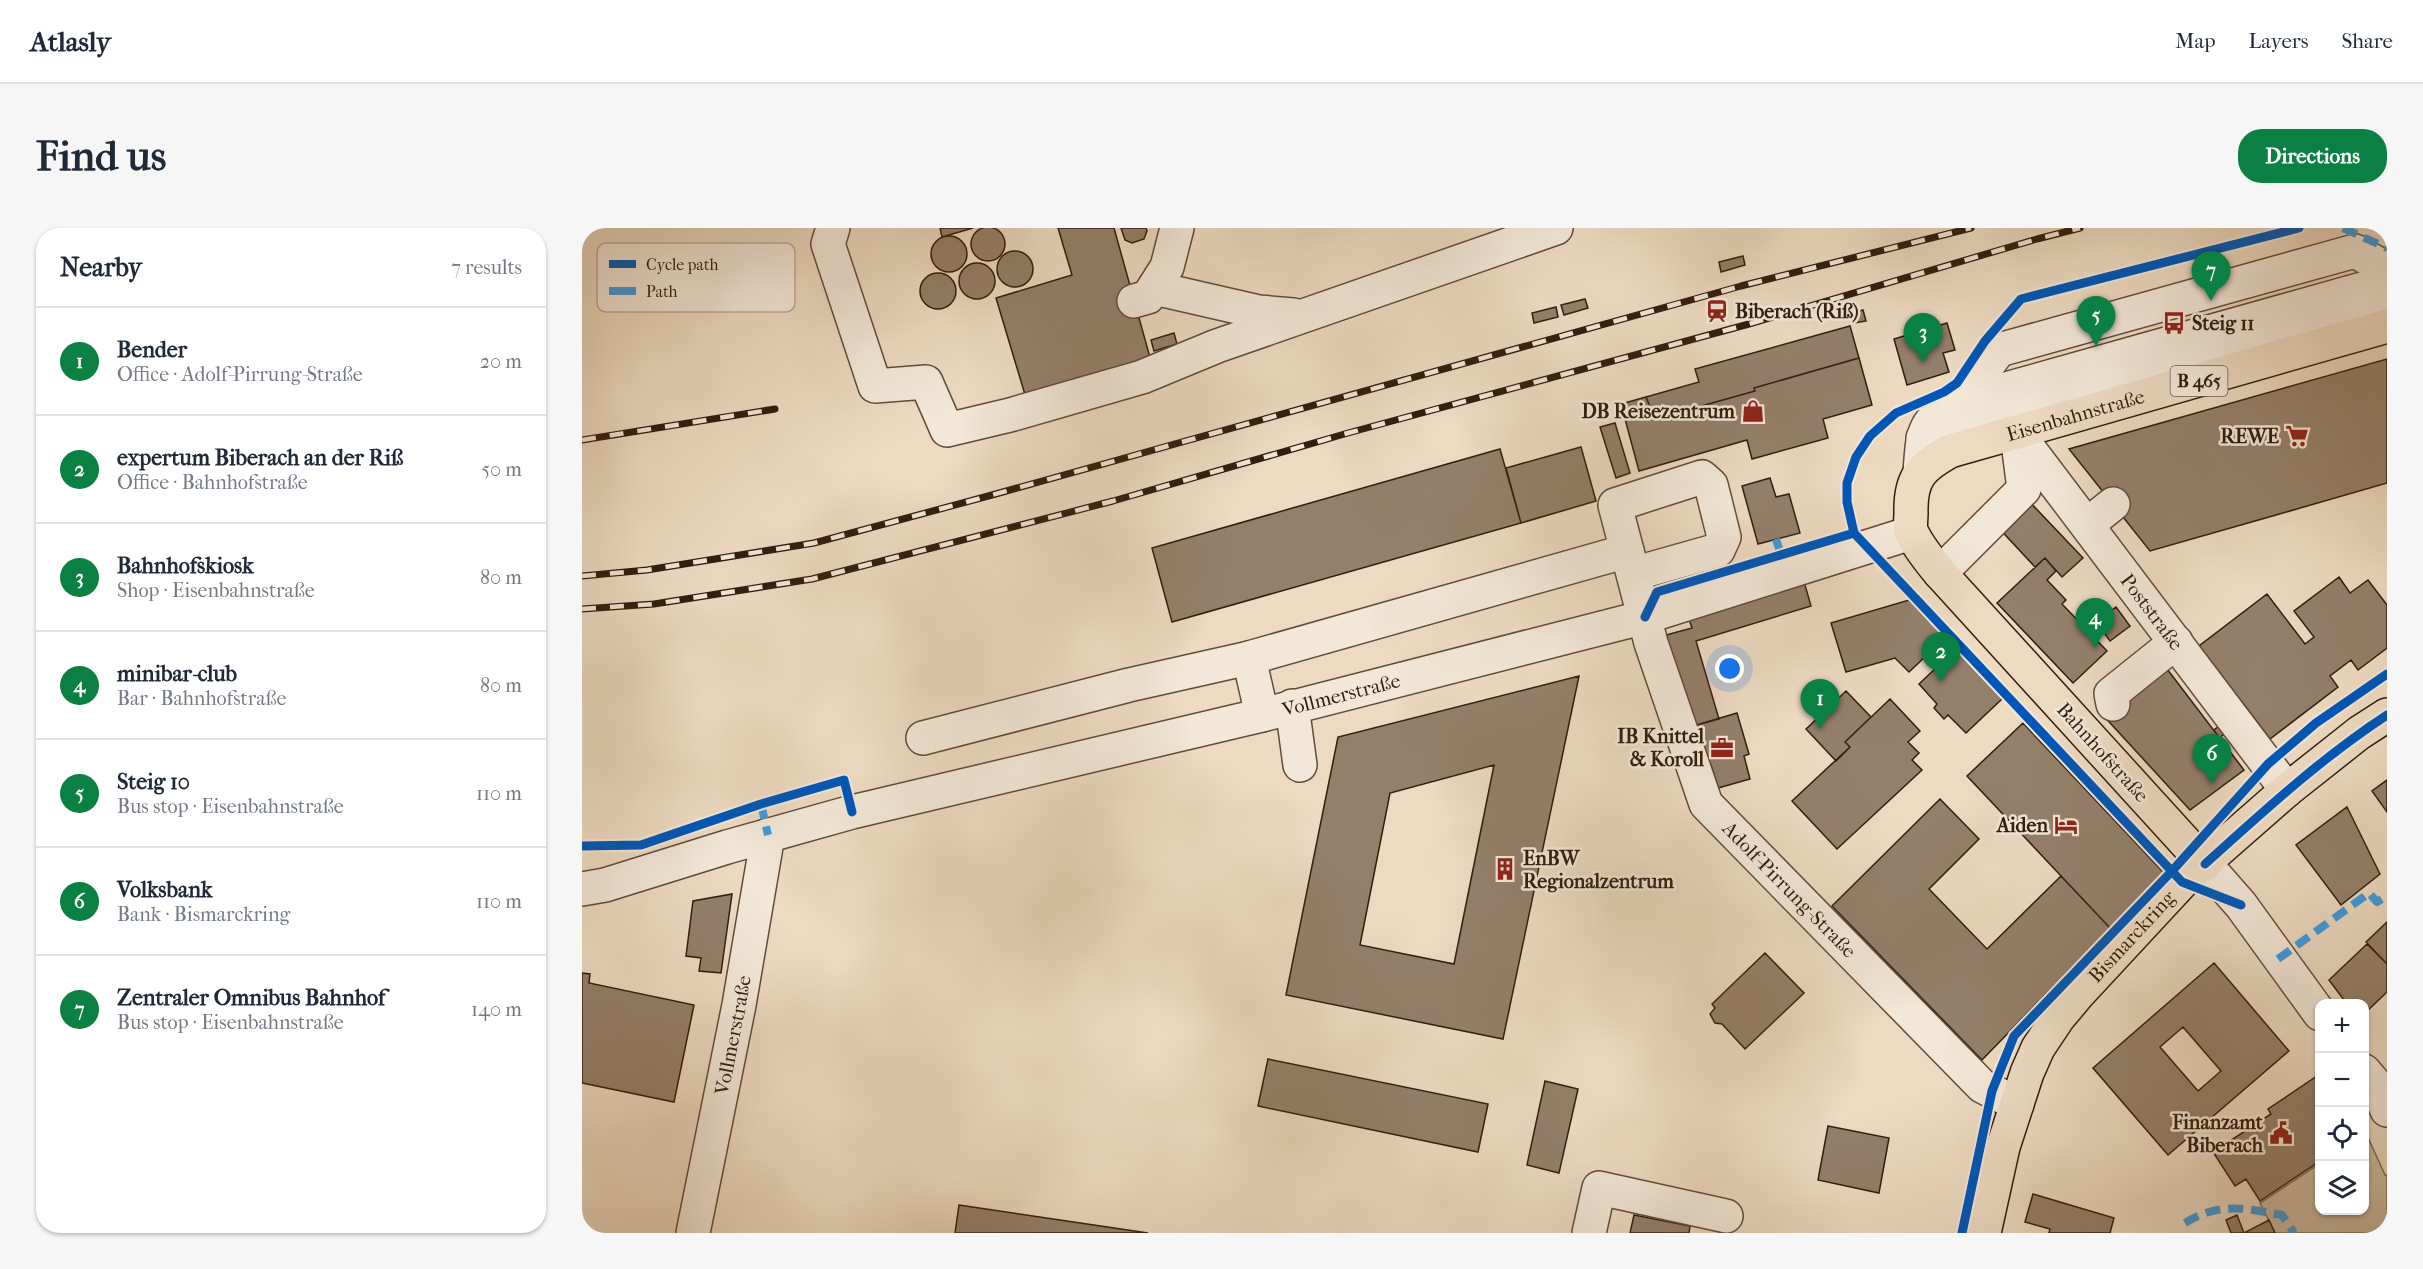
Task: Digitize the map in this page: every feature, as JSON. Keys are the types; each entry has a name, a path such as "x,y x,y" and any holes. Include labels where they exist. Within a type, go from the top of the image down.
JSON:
{"main road":[{"name":"Eisenbahnstraße","path":"1917,477 1950,451 2387,326"},
{"path":"1911,533 1910,500 1917,477"},
{"name":"Bahnhofstraße","path":"1911,533 1940,573 2205,864"},
{"name":"Bismarckring","path":"1984,1233 2003,1147 2027,1072 2038,1048 2058,1018 2182,882 2287,790 2359,733 2387,715"}],"street":[{"path":"833,228 828,244 875,386 926,382 947,430 1010,415 1142,377 1217,346 1556,228"},
{"path":"1176,228 1167,267 1144,294 1258,312 1304,316"},
{"path":"1956,403 1976,382 1999,350 2355,251 2387,269"},
{"path":"1917,477 1923,438 1932,419 1956,403 2387,282"},
{"path":"1923,438 2387,308"},
{"path":"1940,573 2024,489 2017,433"},
{"name":"Poststraße","path":"2017,433 2287,790"},
{"path":"2087,525 2113,504"},
{"name":"Vollmerstraße","path":"582,889 605,885 852,812 1277,711 1645,617 1911,533"},
{"name":"Adolf-Pirrung-Straße","path":"1249,658 1630,563 1651,643 1706,804 1982,1086 2017,1104"},
{"path":"2113,704 2111,694 2180,648"},
{"path":"923,738 1249,658 1277,711 1300,765"},
{"name":"Vollmerstraße","path":"693,1233 739,1005 768,835"},
{"name":"Bahnhofstraße","path":"2205,864 2241,904 2315,1008"},
{"path":"2369,1077 2376,1085 2387,1110"},
{"path":"1589,1233 1599,1188 1726,1216"}],"shaded area":[{"path":"2369,1140 2387,1175 2387,1233 2275,1233 2260,1203 2315,1167 2315,1215 2369,1215"}],"building":[{"path":"988,227 1000,232 1005,244 1000,256 988,261 976,256 971,244 976,232"},
{"path":"940,228 973,228 942,237"},
{"path":"1058,228 1114,228 1151,361 1026,398 996,298 1072,275"},
{"path":"1121,228 1146,228 1147,231 1144,239 1132,243 1125,240"},
{"path":"949,236 961,242 967,254 961,266 949,272 937,266 931,254 937,242"},
{"path":"1015,251 1027,257 1033,269 1027,281 1015,287 1003,281 997,269 1003,257"},
{"path":"1743,256 1745,265 1721,272 1719,262"},
{"path":"977,263 989,269 995,281 989,293 977,299 965,293 959,281 965,269"},
{"path":"938,273 950,279 956,291 950,303 938,309 926,303 920,291 926,279"},
{"path":"1585,299 1588,308 1564,315 1561,305"},
{"path":"1556,307 1558,317 1534,323 1532,313"},
{"path":"1863,310 1866,321 1855,323 1853,313"},
{"path":"1947,323 1955,350 1943,353 1949,372 1907,385 1894,339"},
{"path":"1850,326 1859,358 1754,388 1755,391 1655,419 1646,397 1699,382 1695,369"},
{"path":"1174,333 1177,344 1154,351 1151,340"},
{"path":"1859,358 1872,405 1823,419 1828,438 1752,459 1747,440 1639,471 1621,404 1646,397 1655,419 1755,391 1754,388"},
{"path":"2387,359 2387,483 2150,551 2069,449"},
{"path":"1615,423 1630,473 1616,478 1600,427"},
{"path":"1581,447 1596,501 1521,523 1506,468"},
{"path":"1500,449 1521,523 1172,622 1152,548"},
{"path":"1770,478 1776,497 1789,494 1800,533 1758,544 1742,486"},
{"path":"2025,497 2083,558 2062,577 2045,558 2035,567 1995,524"},
{"path":"2045,558 2056,571 2047,580 2066,600 2062,604 2107,651 2073,683 1997,603"},
{"path":"2339,577 2350,593 2368,580 2387,605 2387,648 2358,670 2351,660 2330,676 2338,687 2270,739 2199,646 2267,594 2305,644 2314,637 2294,611"},
{"path":"1803,578 1811,606 1696,641 1719,719 1693,726 1666,635 1692,628 1687,613"},
{"path":"1909,600 1945,638 1909,672 1895,658 1846,672 1831,623"},
{"path":"2116,607 2130,626 2110,641 2096,622"},
{"path":"1956,649 2003,698 1966,733 1948,715 1944,719 1934,708 1937,704 1919,684"},
{"path":"2164,665 2244,770 2190,810 2101,713"},
{"name":"EnBW Regionalzentrum","path":"1579,676 1503,1039 1286,995 1338,737","holes":["1494,765 1454,964 1360,945 1390,793"]},
{"path":"1846,691 1871,717 1845,742 1850,747 1836,761 1806,729"},
{"path":"1890,699 1920,731 1908,742 1919,753 1912,760 1922,770 1837,849 1792,801 1850,747 1845,742"},
{"path":"2245,706 2251,714 2219,738 2214,730"},
{"path":"1737,713 1749,754 1744,756 1750,779 1718,788 1711,765 1705,766 1693,726"},
{"name":"Aiden","path":"2023,723 2166,875 2110,928 1967,776"},
{"path":"2387,780 2387,812 2372,791"},
{"path":"1940,799 1979,839 1929,889 1987,949 2061,876 2110,928 1982,1060 1832,906"},
{"path":"2347,807 2380,874 2341,905 2296,845"},
{"path":"732,894 721,973 699,971 701,958 686,956 693,901"},
{"path":"2387,922 2387,964 2366,942"},
{"path":"2367,944 2387,964 2387,992 2369,1009 2369,999 2343,999 2329,980"},
{"path":"1765,953 1804,993 1745,1049 1722,1024 1715,1023 1710,1014 1715,1008 1712,1004"},
{"path":"2214,963 2289,1051 2168,1155 2093,1068","holes":["2183,1027 2221,1071 2198,1091 2160,1047"]},
{"path":"582,973 590,974 589,983 694,1005 674,1102 582,1083"},
{"path":"1268,1059 1488,1104 1478,1152 1258,1106"},
{"name":"Finanzamt Biberach","path":"2315,1077 2315,1164 2260,1201 2246,1179 2235,1186 2213,1152 2271,1114 2268,1109"},
{"path":"1545,1081 1578,1089 1559,1173 1527,1165"},
{"path":"1828,1126 1889,1138 1879,1193 1818,1180"},
{"path":"2033,1194 2114,1218 2110,1233 2049,1233 2050,1229 2025,1222"},
{"path":"959,1205 1148,1233 955,1233"},
{"path":"1634,1215 1690,1226 1689,1233 1630,1233"},
{"path":"2237,1215 2244,1233 2231,1233 2226,1220"},
{"path":"2269,1220 2275,1233 2244,1233"}],"railway":[{"path":"582,576 647,570 814,543 1741,286 1971,228"},
{"path":"582,609 654,604 812,579 1113,501 1348,433 1749,324 2080,228"},
{"path":"582,440 775,409"}],"marked path":[{"path":"2343,228 2387,248"},
{"path":"1776,539 1781,555"},
{"path":"761,804 768,835"},
{"path":"2278,959 2369,893 2377,902 2387,896"},
{"path":"2185,1223 2197,1216 2221,1209 2256,1210 2282,1215 2294,1233"}],"cycle path":[{"path":"2241,905 2182,882 1854,533 1847,502 1847,483 1856,457 1870,436 1896,413 1944,392 1957,383 1985,341 2021,299 2299,228"},
{"path":"1645,617 1657,592 1854,533"},
{"path":"1962,1233 1992,1091 2014,1036 2172,871 2268,764 2316,723 2387,674"},
{"path":"2205,864 2316,767 2387,715"},
{"path":"582,846 641,845 761,804 844,780 852,812"}],"place":[{"name":"Zentraler Omnibus Bahnhof","path":"2211,301"},
{"name":"Biberach (Riß)","path":"1717,311"},
{"name":"Steig 11","path":"2174,323"},
{"name":"Steig 10","path":"2096,346"},
{"name":"Bahnhofskiosk","path":"1923,363"},
{"name":"DB Reisezentrum","path":"1753,411"},
{"name":"REWE","path":"2297,436"},
{"name":"minibar-club","path":"2095,648"},
{"name":"expertum Biberach an der Riß","path":"1941,682"},
{"name":"Bender","path":"1820,729"},
{"name":"IB Knittel & Koroll","path":"1722,748"},
{"name":"Volksbank","path":"2212,784"},
{"name":"Aiden","path":"2066,825"},
{"name":"EnBW Regionalzentrum","path":"1505,869"},
{"name":"Finanzamt Biberach","path":"2281,1133"}]}
